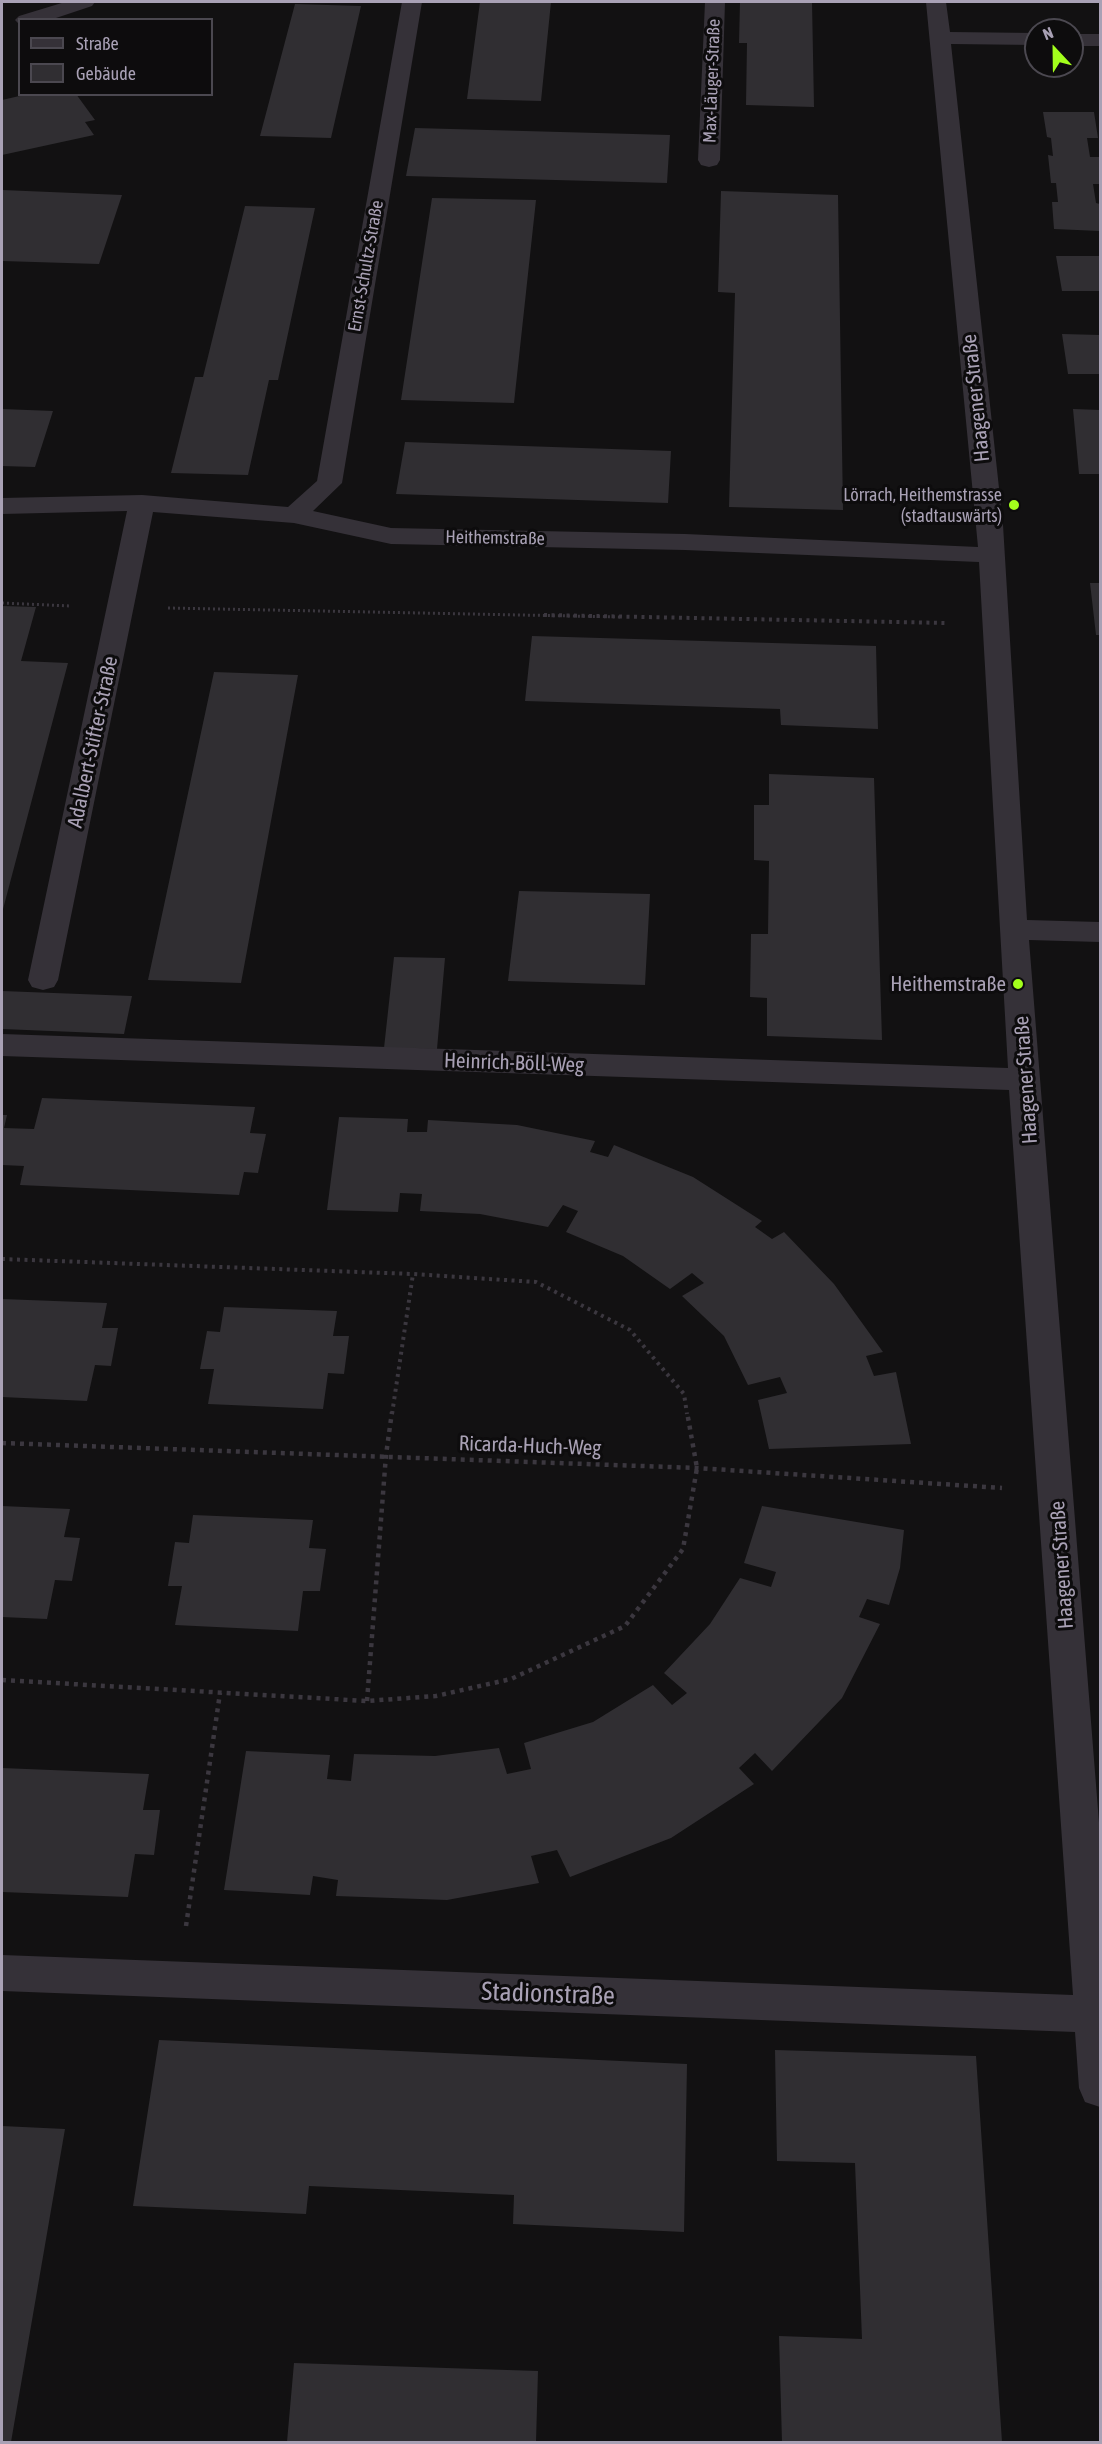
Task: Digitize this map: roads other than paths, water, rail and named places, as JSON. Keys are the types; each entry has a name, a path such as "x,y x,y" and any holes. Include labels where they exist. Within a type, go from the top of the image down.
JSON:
{"street":[{"path":"34,18 86,2"},
{"name":"Ernst-Schultz-Straße","path":"294,515 328,483 412,2"},
{"name":"Max-Läuger-Straße","path":"709,160 715,2"},
{"name":"Haagener Straße","path":"936,2 992,555 1013,930 1101,2088"},
{"path":"939,38 1024,39"},
{"path":"1084,40 1101,40"},
{"name":"Heithemstraße","path":"2,506 142,502 294,515 390,536 685,542 992,555"},
{"name":"Adalbert-Stifter-Straße","path":"44,980 142,502"},
{"path":"1013,930 1101,932"},
{"name":"Heinrich-Böll-Weg","path":"2,1045 1026,1080"},
{"name":"Stadionstraße","path":"2,1973 1095,2014"}],"place":[{"name":"Lörrach, Heithemstrasse (stadtauswärts)","path":"1014,505"},
{"name":"Heithemstraße","path":"1018,984"}]}
